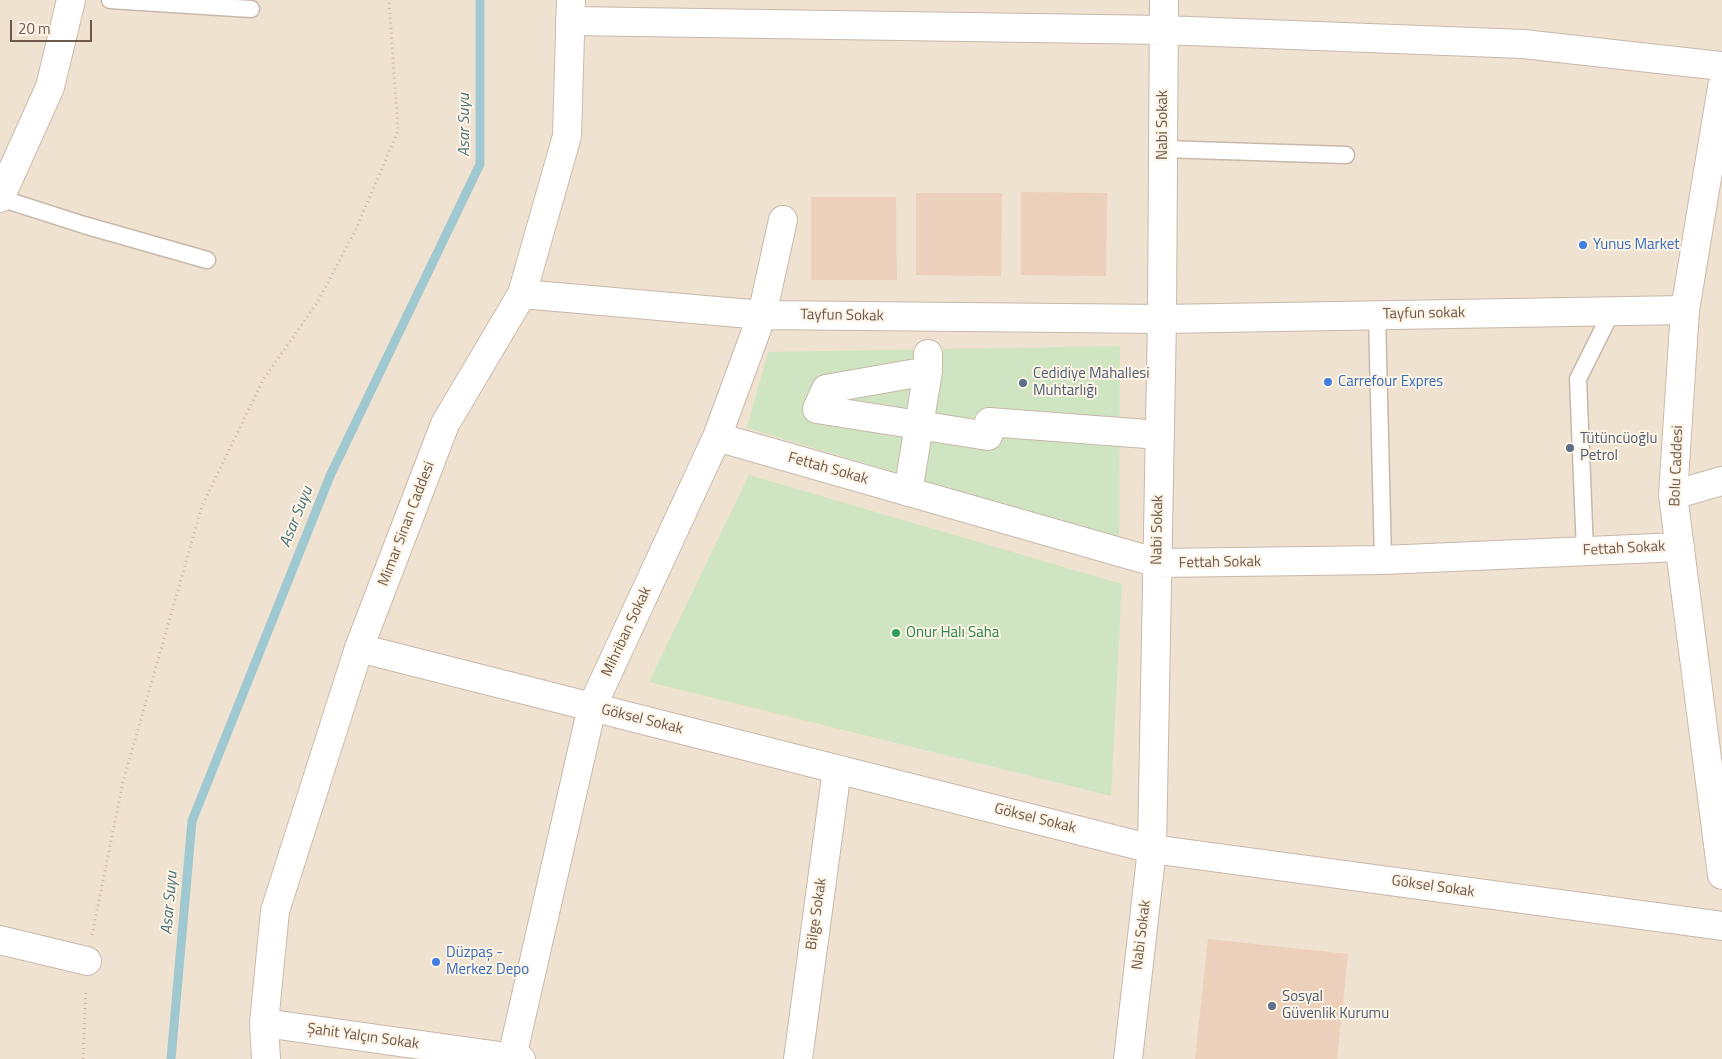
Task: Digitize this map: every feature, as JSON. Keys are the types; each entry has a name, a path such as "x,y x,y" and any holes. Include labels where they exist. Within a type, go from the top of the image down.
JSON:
{"street":[{"path":"0,198 50,87 71,0"},
{"name":"Nabi Sokak","path":"1128,1059 1152,849 1162,319 1164,0"},
{"path":"570,10 1523,44 1722,66"},
{"name":"Mimar Sinan Caddesi","path":"266,1059 264,1023 276,911 359,648 445,424 522,294 567,136 570,10"},
{"name":"Bolu Caddesi","path":"1722,87 1716,160 1685,310 1673,495 1722,875"},
{"name":"Mihriban Sokak","path":"517,1058 592,707 717,437 762,315 783,220"},
{"name":"Tayfun Sokak","path":"522,294 762,315 1162,319"},
{"name":"Tayfun sokak","path":"1162,319 1685,310"},
{"path":"908,492 920,425 928,362 826,389 817,409 920,425 988,436 989,422 1160,435"},
{"name":"Fettah Sokak","path":"717,437 1158,564 1383,560 1680,547"},
{"path":"1673,495 1722,481"},
{"name":"Göksel Sokak","path":"359,648 1152,849 1722,926"},
{"name":"Bilge Sokak","path":"798,1059 836,769"},
{"path":"0,940 87,961"},
{"name":"Şahit Yalçın Sokak","path":"264,1023 517,1058"}],"lane":[{"path":"110,0 251,9"},
{"path":"1163,150 1346,155"},
{"path":"0,198 207,260"},
{"path":"1585,551 1578,379 1612,311"},
{"path":"1377,315 1383,560"}],"path":[{"path":"83,1059 87,961 122,782 202,506 263,380 317,304 355,231 398,131 389,0"}],"shaded area":[{"path":"0,0 1722,0 1722,1059 0,1059"}],"green space":[{"path":"1120,346 1119,539 747,428 768,352"},
{"name":"Onur Halı Saha","path":"749,475 1122,584 1111,796 649,682"}],"building":[{"path":"1021,192 1107,193 1106,276 1021,275"},
{"path":"916,193 1002,193 1001,276 916,275"},
{"path":"811,197 896,197 897,280 811,280"},
{"name":"Sosyal Güvenlik Kurumu","path":"1208,939 1348,954 1337,1059 1195,1059"}],"waterway":[{"name":"Asar Suyu","path":"171,1059 192,821 330,476 480,164 480,0"}],"place":[{"name":"Yunus Market","path":"1583,245"},
{"name":"Carrefour Expres","path":"1328,382"},
{"name":"Cedidiye Mahallesi Muhtarlığı","path":"1023,383"},
{"name":"Tütüncüoğlu Petrol","path":"1570,448"},
{"name":"Onur Halı Saha","path":"896,633"},
{"name":"Düzpaş - Merkez Depo","path":"436,962"},
{"name":"Sosyal Güvenlik Kurumu","path":"1272,1006"}]}
